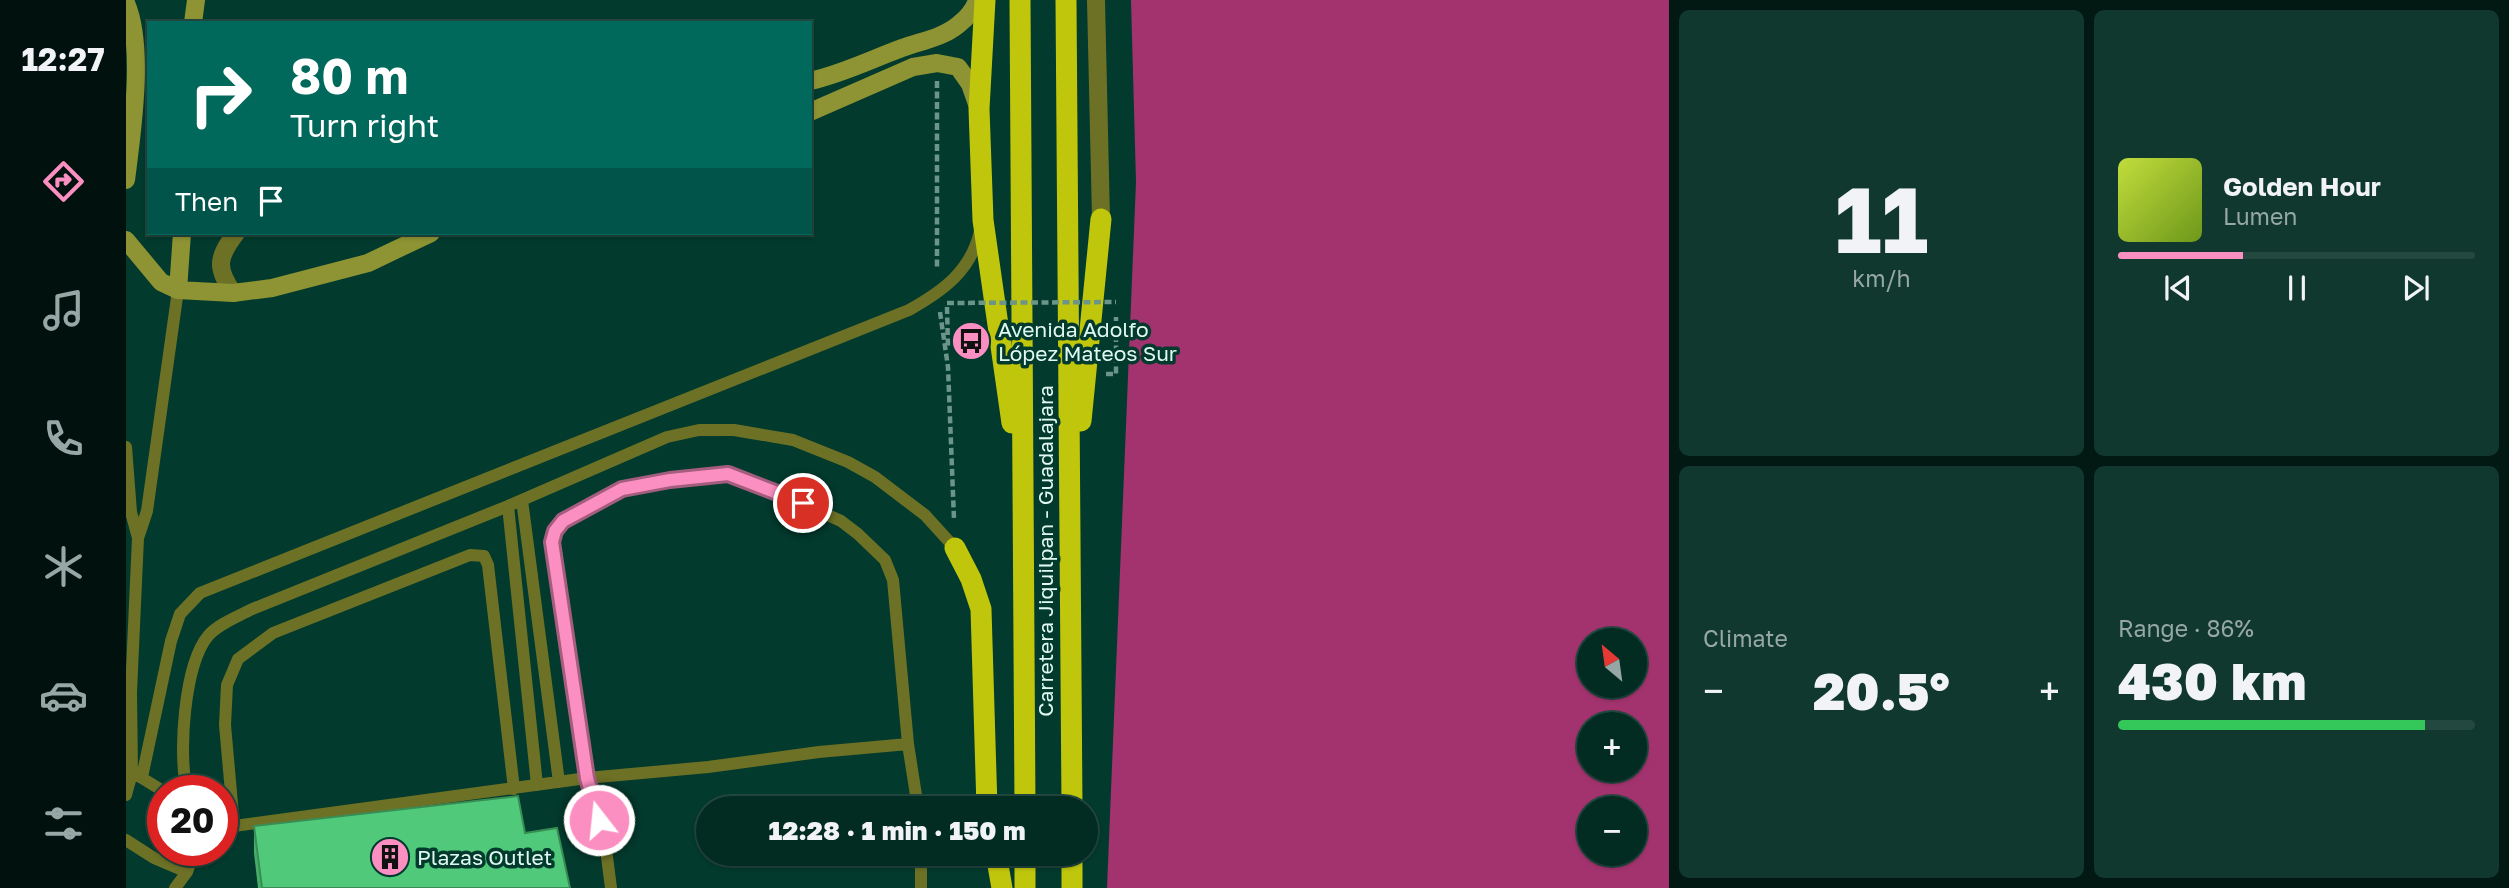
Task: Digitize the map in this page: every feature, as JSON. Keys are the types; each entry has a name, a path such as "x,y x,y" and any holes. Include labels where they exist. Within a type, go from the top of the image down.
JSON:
{"highway":[{"path":"985,0 979,109 983,220 1023,500"},
{"name":"Carretera Jiquilpan - Guadalajara","path":"1020,0 1025,796"},
{"name":"Carretera Jiquilpan - Guadalajara","path":"1066,0 1072,796"},
{"path":"1070,531 1101,219"},
{"path":"955,548 971,579 981,609 987,796"},
{"path":"998,866 1002,888"},
{"path":"1025,866 1025,888"},
{"path":"1072,866 1072,888"}],"street":[{"path":"193,21 196,0"},
{"path":"812,81 832,76 933,38 957,26 974,10 977,0"},
{"path":"1096,0 1101,219"},
{"path":"126,3 137,41 126,180"},
{"path":"812,111 913,67 937,63 958,67 970,84 979,109"},
{"path":"832,76 839,99"},
{"path":"178,290 182,235"},
{"path":"233,293 220,271 220,259 235,235"},
{"path":"126,240 161,282 178,290 233,293 272,288 368,263 427,235"}],"lane":[{"path":"126,795 137,775 180,614 200,593 909,310 937,294 964,268 976,246 983,220"},
{"path":"137,775 131,692 131,598 138,538 147,511 178,290"},
{"path":"183,775 182,730 195,660 209,635 250,610 508,506 667,436 699,429 734,430 793,440 823,451 866,472 925,515 955,548"},
{"path":"126,447 131,512 138,538"},
{"path":"611,888 605,841 587,778 552,542 555,531 563,521 622,489 728,474 784,495 841,521 859,534 884,560 893,580 908,744 916,796"},
{"path":"522,500 559,782"},
{"path":"508,506 537,785"},
{"path":"226,775 227,685 238,659 273,633 470,555 484,556 488,565 513,789"},
{"path":"238,825 587,778 908,744"},
{"path":"137,775 147,781"},
{"path":"126,840 154,858 187,872"},
{"path":"175,888 189,866"},
{"path":"921,866 921,888"}],"path":[{"path":"937,63 937,294 948,367"},
{"path":"955,548 947,303 1116,302"}],"shaded area":[{"path":"1131,0 1669,0 1669,888 1107,888 1136,182"}],"building":[{"name":"Plazas Outlet","path":"518,796 525,833 557,828 570,888 262,888 254,826"}],"place":[{"name":"Avenida Adolfo López Mateos Sur","path":"971,341"},
{"name":"Plazas Outlet","path":"390,857"}],"route":[{"path":"599,820 587,778 552,542 555,531 563,521 622,489 670,480 728,474 803,503"}]}
